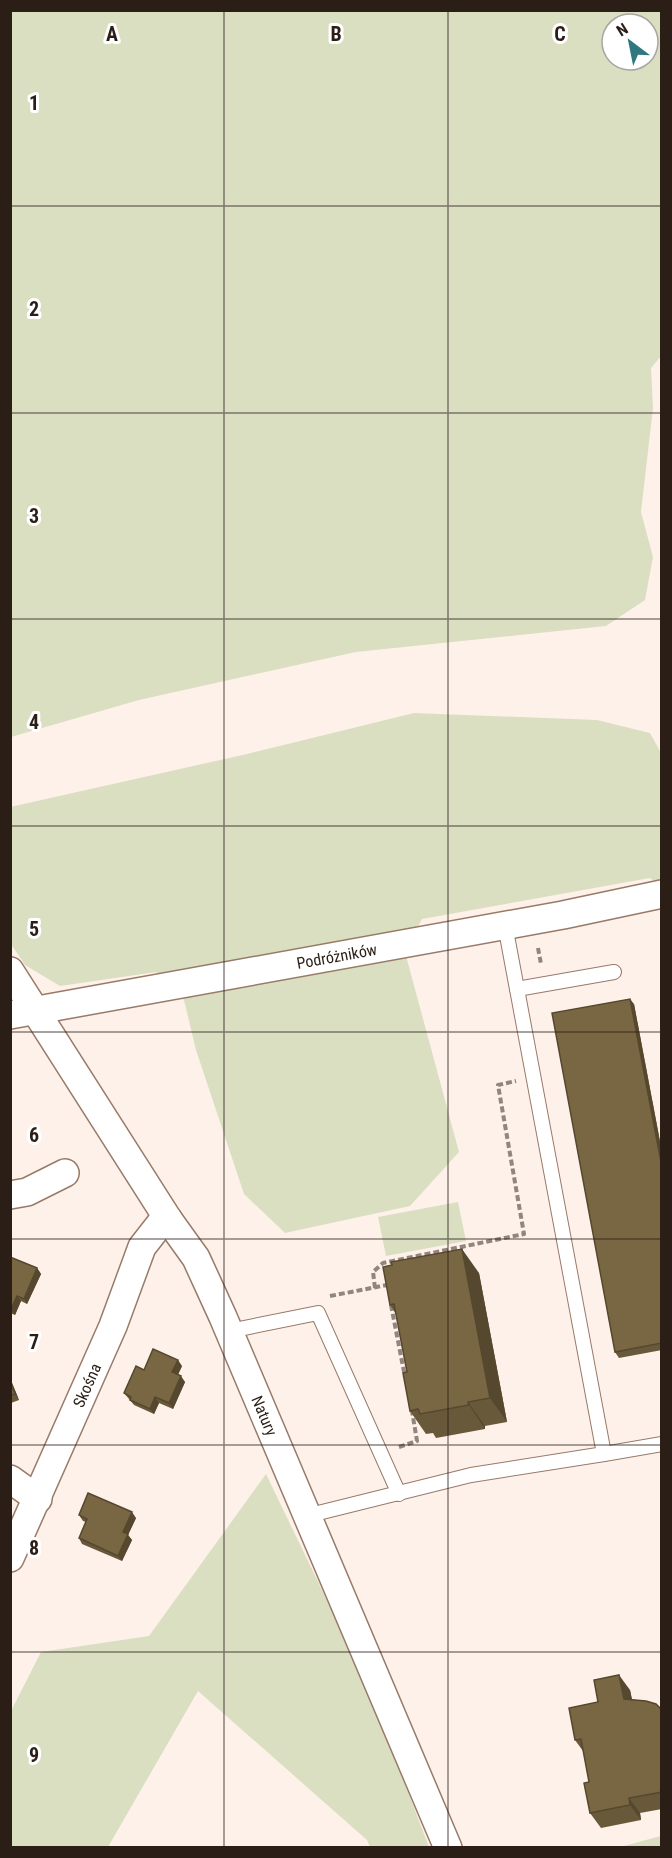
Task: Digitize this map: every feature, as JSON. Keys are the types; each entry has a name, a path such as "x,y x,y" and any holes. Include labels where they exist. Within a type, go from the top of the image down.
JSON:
{"street":[{"name":"Podróżników","path":"23,1013 662,894"},
{"name":"Natury","path":"10,971 23,1013 196,1258 448,1848"},
{"path":"10,1196 27,1192 65,1173"},
{"name":"Skośna","path":"10,1558 113,1326 142,1247 160,1224 168,1219"},
{"path":"10,1479 38,1499"}],"lane":[{"path":"505,925 604,1454"},
{"path":"517,989 615,972"},
{"path":"229,1331 318,1313 399,1494"},
{"path":"306,1516 471,1475 662,1444"}],"path":[{"path":"375,1288 374,1272 383,1263 524,1234 498,1085 533,1078"},
{"path":"328,1297 387,1285 407,1385"},
{"path":"381,1454 417,1441 411,1407"}],"green space":[{"path":"11,10 661,11 662,355 651,368 653,408 641,512 653,557 645,600 606,626 356,652 139,700 11,737"},
{"path":"414,713 597,720 650,733 661,753 661,886 650,878 422,919 405,952 459,1152 410,1206 285,1233 244,1194 196,1050 184,1000 156,972 60,986 25,965 11,944 10,807 247,754"},
{"path":"458,1202 466,1241 386,1256 378,1217"},
{"path":"266,1474 364,1677 429,1847 370,1847 367,1840 198,1691 108,1847 11,1848 11,1711 41,1652 149,1636"},
{"path":"661,1836 661,1847 620,1847"}],"building":[{"path":"630,999 662,1167 662,1343 615,1352 552,1013"},
{"path":"462,1249 490,1398 468,1402 469,1405 420,1414 418,1409 410,1411 403,1373 407,1372 394,1304 390,1305 383,1267 392,1265 391,1262"},
{"path":"10,1257 37,1268 24,1299 17,1296 11,1309"},
{"path":"153,1349 178,1360 172,1372 181,1376 169,1403 155,1397 150,1409 130,1400 131,1397 124,1393 136,1366 144,1370"},
{"path":"10,1382 15,1394 10,1396"},
{"path":"88,1493 132,1512 123,1532 128,1534 118,1556 79,1538 87,1519 79,1515"},
{"path":"619,1675 624,1699 646,1701 656,1704 662,1710 662,1792 629,1798 630,1805 590,1813 584,1783 589,1782 581,1739 575,1740 569,1708 598,1702 594,1680"}]}
